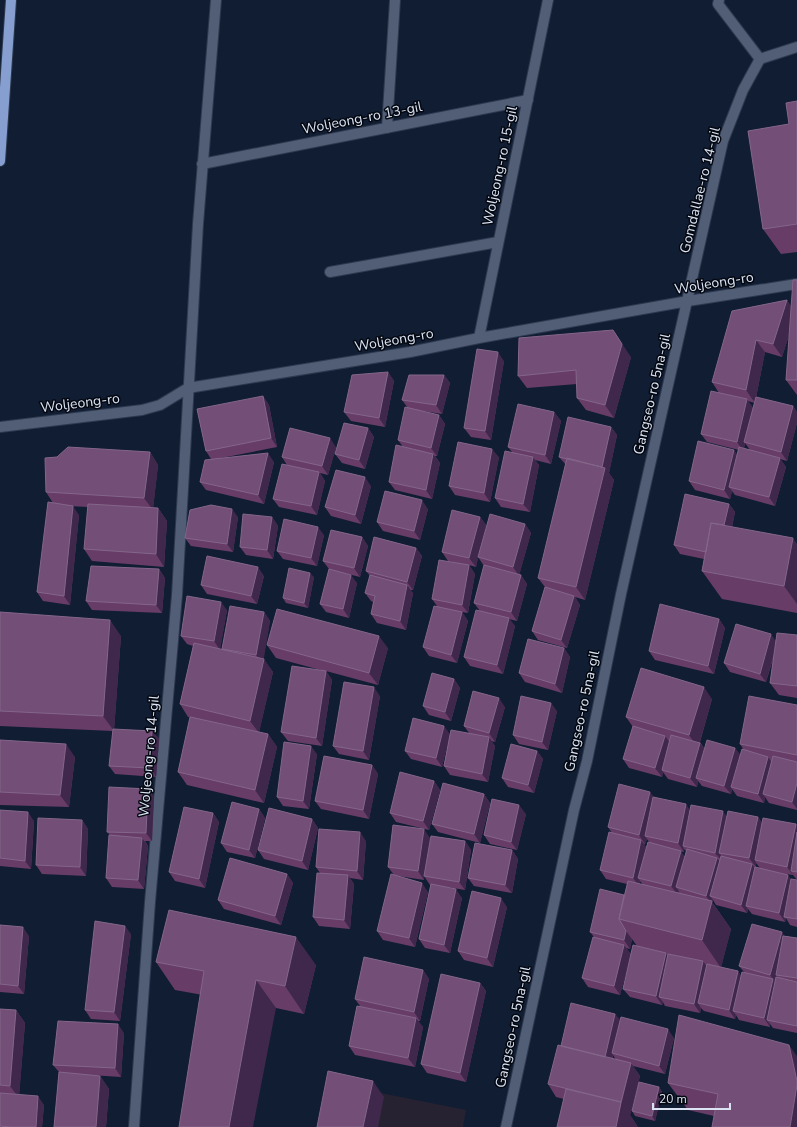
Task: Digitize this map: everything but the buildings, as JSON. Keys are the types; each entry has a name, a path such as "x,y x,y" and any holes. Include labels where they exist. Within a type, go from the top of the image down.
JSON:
{"main road":[{"path":"0,161 11,0"}],"street":[{"path":"188,388 202,164 216,0"},
{"path":"387,128 395,0"},
{"name":"Woljeong-ro 15-gil","path":"479,338 548,0"},
{"path":"720,0 718,4 760,59 797,47"},
{"name":"Gomdallae-ro 14-gil","path":"688,301 723,142 743,90 760,59"},
{"name":"Woljeong-ro 13-gil","path":"202,164 528,100"},
{"path":"330,272 498,242"},
{"name":"Woljeong-ro","path":"0,427 142,410 160,405 188,388 410,352 479,338 688,301 797,284"},
{"name":"Gangseo-ro 5na-gil","path":"506,1127 574,810 587,761 621,594 688,301"},
{"name":"Woljeong-ro 14-gil","path":"134,1127 150,902 177,595 188,388"}],"shaded area":[{"path":"335,1084 466,1110 463,1127 326,1127"}]}
